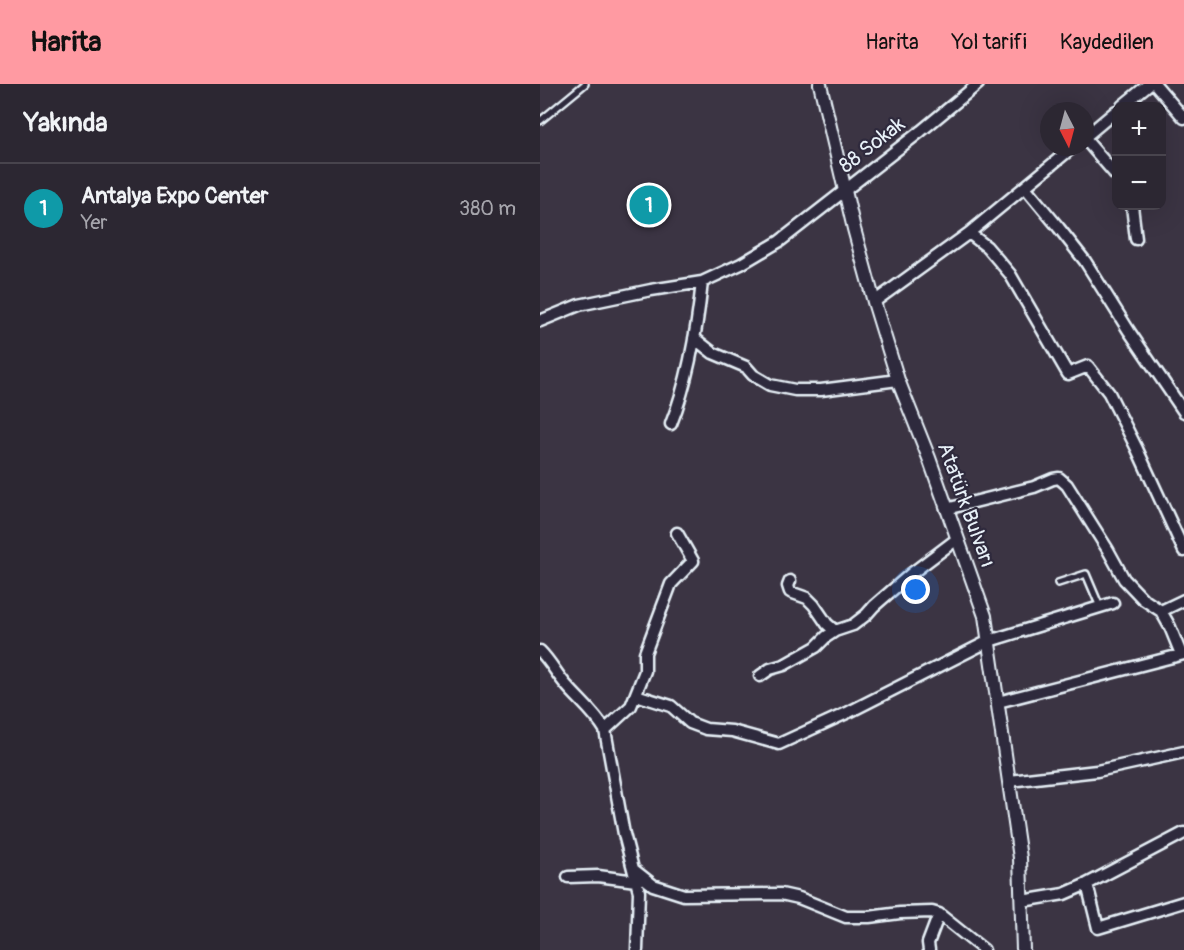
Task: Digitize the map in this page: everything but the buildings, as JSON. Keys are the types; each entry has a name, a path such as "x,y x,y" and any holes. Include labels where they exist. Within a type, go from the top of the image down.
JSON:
{"street":[{"name":"Atatürk Bulvarı","path":"820,84 874,302 898,380 985,616 1020,858 1023,950"},
{"name":"88 Sokak","path":"540,321 579,305 702,282 741,264 780,241 978,84"},
{"path":"1127,102 1149,84"},
{"path":"1155,84 1184,118"},
{"path":"1094,130 1112,114"},
{"path":"1094,149 1112,170"},
{"path":"874,302 969,233 1062,156"},
{"path":"1025,187 1085,261 1184,412"},
{"path":"1132,210 1136,239"},
{"path":"969,233 987,247 1010,274 1068,374 1088,366 1109,393 1184,551"},
{"path":"671,424 682,395 699,318 702,282"},
{"path":"694,338 713,353 746,368 770,385 795,390 821,390 898,380"},
{"path":"946,509 1034,487 1053,479 1063,480 1124,579 1143,599 1161,611 1182,654 998,702"},
{"path":"605,730 631,706 645,672 645,653 671,584 693,561 676,533"},
{"path":"760,676 816,647 835,632 853,625 912,573 957,538"},
{"path":"790,581 788,586 790,592 807,598 826,624 835,632"},
{"path":"1161,611 1184,600"},
{"path":"636,695 671,706 690,723 706,729 732,731 779,744 849,712 989,641 1113,603"},
{"path":"540,651 567,686 598,718 605,730 624,834 639,892 637,950"},
{"path":"1009,781 1097,771 1184,752"},
{"path":"1022,901 1064,894 1184,833"},
{"path":"568,878 635,876 653,885 684,895 781,894 798,898 846,917 932,912 939,914 984,950"},
{"path":"1087,884 1098,928 1184,902"},
{"path":"929,950 928,943 939,914"}],"lane":[{"path":"540,121 585,84"},
{"path":"1058,583 1086,574 1100,607"}],"place":[{"name":"Antalya Expo Center","path":"649,205"}]}
